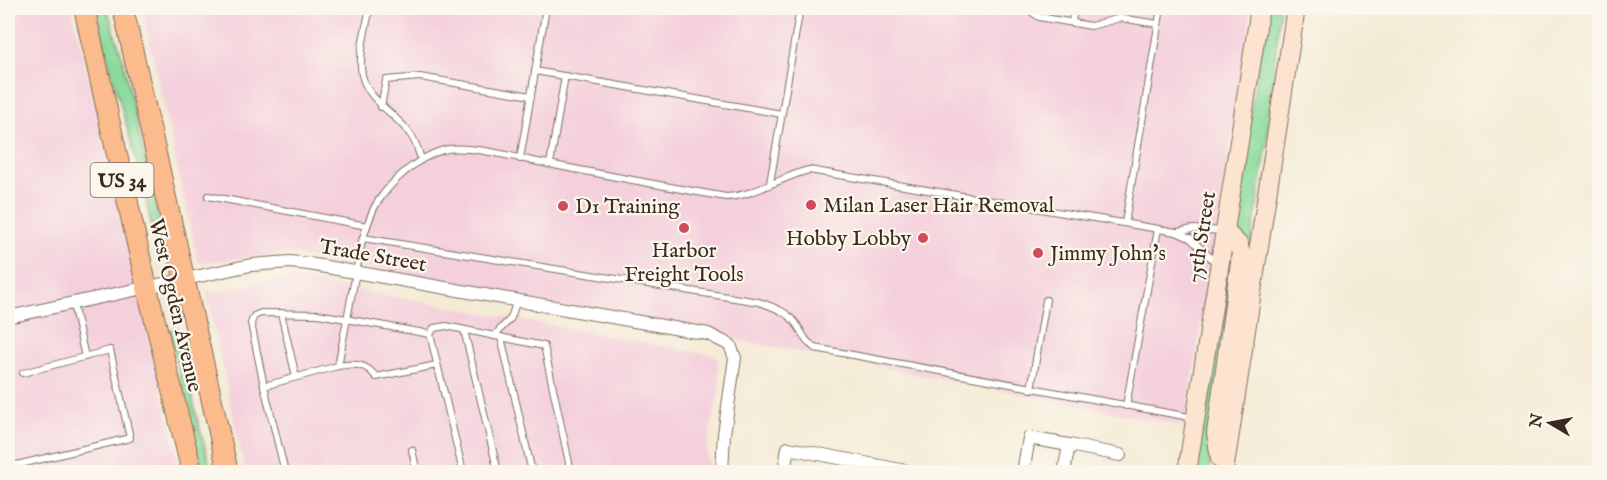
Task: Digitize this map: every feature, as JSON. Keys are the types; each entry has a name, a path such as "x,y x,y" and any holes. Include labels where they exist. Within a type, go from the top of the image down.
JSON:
{"main road":[{"name":"West Ogden Avenue","path":"84,8 147,288 192,472"},
{"name":"West Ogden Avenue","path":"123,8 228,472"},
{"name":"75th Street","path":"1187,472 1260,8"},
{"path":"1223,472 1296,8"},
{"path":"1223,472 1216,433 1241,255 1239,245 1225,231"}],"street":[{"name":"Trade Street","path":"8,317 269,262 309,264 708,334 730,345 735,358 723,434 722,472"},
{"path":"1023,472 1029,438 1120,455"},
{"path":"1064,472 1069,445"},
{"path":"784,472 788,448 911,472"}],"lane":[{"path":"370,8 362,49 361,69 367,88 381,107 410,133 421,159"},
{"path":"520,159 546,8"},
{"path":"770,183 800,8"},
{"path":"1026,8 1039,16 1091,26 1120,18 1158,24"},
{"path":"1072,22 1074,8"},
{"path":"1125,223 1161,8"},
{"path":"535,71 782,114"},
{"path":"550,165 565,76"},
{"path":"381,107 386,80 420,77 531,96"},
{"path":"338,366 363,238 377,203 407,170 421,159 445,150 461,149 726,197 736,197 809,170 1176,232 1190,238 1213,258 1219,268"},
{"path":"208,196 367,226"},
{"path":"1126,406 1158,229"},
{"path":"1176,232 1192,229 1225,231"},
{"path":"363,238 759,302 781,310 796,325 804,339 815,348 1195,418"},
{"path":"497,337 511,318 517,300"},
{"path":"1031,389 1046,300"},
{"path":"73,304 85,357"},
{"path":"285,472 251,323 254,316 261,313 318,314 430,334"},
{"path":"281,313 296,377"},
{"path":"463,472 430,334 434,328 446,327 544,346 571,472"},
{"path":"464,330 498,472"},
{"path":"497,337 532,472"},
{"path":"8,467 130,438 110,350 23,373"},
{"path":"264,386 353,363 371,370 376,377 437,365"},
{"path":"412,450 417,472"}],"shaded area":[{"path":"8,8 72,8 181,472 8,472"},
{"path":"142,8 1252,8 1185,426 289,254 198,263"},
{"path":"295,278 717,356 720,386 707,447 709,472 245,472 206,292"}],"green space":[{"path":"96,8 107,8 123,60 163,239 155,241 139,170"},
{"path":"1267,8 1280,8 1267,144 1245,281 1232,229"},
{"path":"1230,249 1236,253 1209,472 1194,472"},
{"path":"177,328 198,423 212,472 201,472 169,330"}],"place":[{"name":"Milan Laser Hair Removal","path":"811,205"},
{"name":"D1 Training","path":"563,206"},
{"name":"Harbor Freight Tools","path":"684,228"},
{"name":"Hobby Lobby","path":"923,238"},
{"name":"Jimmy John's","path":"1038,253"}]}
